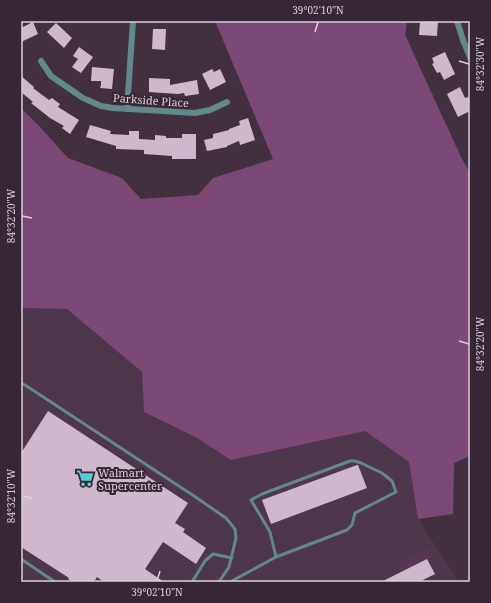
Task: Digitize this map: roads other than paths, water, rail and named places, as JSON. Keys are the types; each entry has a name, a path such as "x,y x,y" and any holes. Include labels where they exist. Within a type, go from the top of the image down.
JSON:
{"street":[{"path":"127,109 132,21"},
{"path":"458,21 462,40 470,57"},
{"name":"Parkside Place","path":"41,61 51,76 83,98 101,106 195,113 210,110 227,102"}],"lane":[{"path":"21,383 226,518 235,529 236,538 229,567 219,582"},
{"path":"230,582 276,557 347,530 352,525 355,513 396,492 392,481 382,473 361,462 355,461 262,494 251,500 270,532 276,557"},
{"path":"192,582 205,561 214,554 232,558"},
{"path":"21,559 56,582"}],"place":[{"name":"Walmart Supercenter","path":"85,478"}]}
